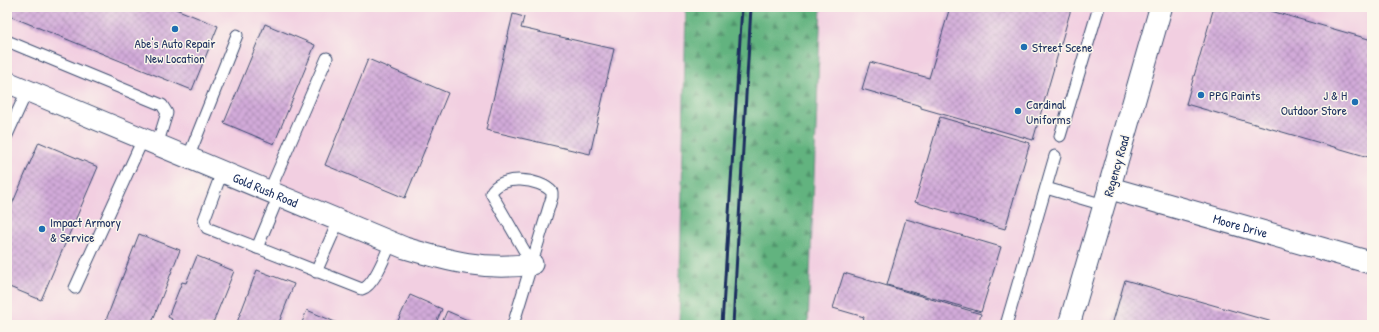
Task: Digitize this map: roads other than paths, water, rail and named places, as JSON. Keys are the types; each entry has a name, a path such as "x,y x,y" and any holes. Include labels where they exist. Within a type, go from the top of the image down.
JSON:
{"street":[{"name":"Regency Road","path":"1069,325 1161,7"},
{"name":"Gold Rush Road","path":"7,82 406,248 460,264 510,267 532,264"},
{"name":"Moore Drive","path":"1107,196 1372,263"}],"lane":[{"path":"1060,136 1099,7"},
{"path":"188,158 237,35"},
{"path":"7,40 162,105 167,114 150,142 75,288"},
{"path":"257,248 274,193 327,58"},
{"path":"7,135 27,91"},
{"path":"1006,325 1055,156"},
{"path":"222,172 204,220 207,228 362,289 367,288 385,258 391,242"},
{"path":"513,325 532,264 552,197 552,192 548,187 534,182 506,181 494,186 491,192 532,264"},
{"path":"1046,188 1107,196"},
{"path":"316,272 339,220"}],"railway":[{"path":"722,325 742,7"},
{"path":"733,325 751,7"}],"place":[{"name":"Abe's Auto Repair New Location","path":"175,29"},
{"name":"Street Scene","path":"1024,47"},
{"name":"PPG Paints","path":"1201,95"},
{"name":"J & H Outdoor Store","path":"1355,102"},
{"name":"Cardinal Uniforms","path":"1018,111"},
{"name":"Impact Armory & Service","path":"42,229"}]}
